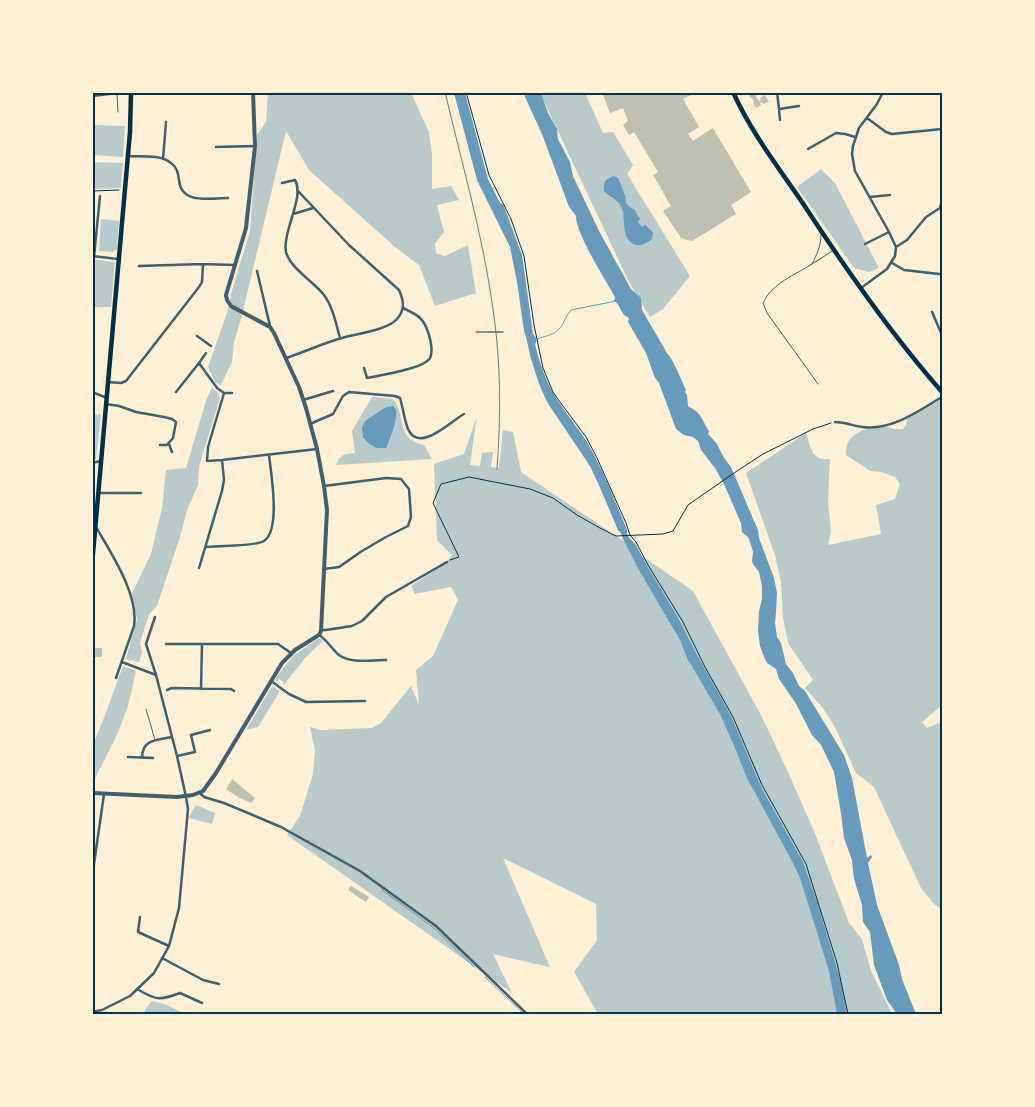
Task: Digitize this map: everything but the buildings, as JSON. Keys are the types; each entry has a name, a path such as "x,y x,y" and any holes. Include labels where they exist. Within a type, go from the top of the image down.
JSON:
{"main road":[{"path":"92,565 120,259 130,132 131,92"},
{"path":"733,92 754,132 820,232 888,325 942,392"}],"street":[{"path":"253,92 255,146 246,228 226,295 231,306 270,327"},
{"path":"776,92 780,120"},
{"path":"861,288 882,273 892,263 895,256 896,247 855,171 852,154 855,137 859,128 877,104 883,92"},
{"path":"92,96 117,93"},
{"path":"779,109 799,106"},
{"path":"867,117 886,132 892,134 942,129"},
{"path":"163,159 166,122"},
{"path":"808,149 836,133 855,137"},
{"path":"216,147 255,146"},
{"path":"128,156 156,157 170,162 178,172 179,185 191,198 228,198"},
{"path":"282,182 294,180 298,191 287,236 286,251 292,263 323,294 330,304 340,338"},
{"path":"285,359 340,338 389,325 396,320 403,308 403,298 399,290 349,245 298,191"},
{"path":"870,197 890,195"},
{"path":"100,196 94,256 120,259"},
{"path":"896,247 908,240 926,217 940,208 942,200"},
{"path":"293,214 314,208"},
{"path":"865,244 889,232"},
{"path":"892,263 904,270 939,274"},
{"path":"108,382 121,383 126,381 199,287 202,282 203,264"},
{"path":"139,266 235,265"},
{"path":"92,793 186,797 200,793 216,773 282,663 291,653 319,635 321,630 327,510 324,486 317,449 303,400 270,327 258,271"},
{"path":"364,368 367,378 418,366 429,360 432,349 426,327 417,314 403,308"},
{"path":"932,312 942,335"},
{"path":"197,336 211,346"},
{"path":"176,392 206,352"},
{"path":"199,363 217,388 224,393 232,393"},
{"path":"303,400 333,391"},
{"path":"92,392 107,398"},
{"path":"310,424 333,414 343,396 349,392 400,398 408,430 413,435 422,438 443,429 464,414"},
{"path":"224,393 208,446 207,461 317,449"},
{"path":"835,422 848,422 861,427 880,427 898,422 942,397"},
{"path":"106,404 172,419 176,422 173,438 168,444 160,445"},
{"path":"168,444 172,452"},
{"path":"206,547 257,544 269,536 272,525 274,495 268,455"},
{"path":"92,463 101,460"},
{"path":"199,568 222,491 224,480 222,460"},
{"path":"324,486 386,478 401,479 409,489 410,517 408,526 362,551 339,567 324,569"},
{"path":"98,493 141,493"},
{"path":"96,526 127,583 135,618 123,663 116,678"},
{"path":"321,630 357,624 366,618 386,597 448,562"},
{"path":"92,1012 102,1010 130,996 154,973 169,946 179,908 188,809 172,736 146,644 156,617"},
{"path":"319,635 348,660 386,660"},
{"path":"166,644 278,644 291,653"},
{"path":"201,689 202,644"},
{"path":"123,663 156,675"},
{"path":"271,681 289,694 306,702 365,701"},
{"path":"167,690 172,688 231,689 234,691"},
{"path":"177,756 195,752 191,735 210,730"},
{"path":"142,758 144,746 148,742 172,736"},
{"path":"128,757 153,758"},
{"path":"200,793 204,797 224,803 281,827 360,871 436,926 527,1014"},
{"path":"92,878 104,794"},
{"path":"140,917 138,932 169,946"},
{"path":"162,958 204,980 219,984"},
{"path":"137,989 159,999 168,998 180,993 202,1003"}],"lane":[{"path":"117,93 118,112"},
{"path":"812,264 821,241 820,232"},
{"path":"818,384 767,313 763,303 768,293 785,280 833,250"},
{"path":"146,709 155,741"}],"path":[{"path":"466,92 489,176 511,220 524,256 539,352 547,378 560,402 586,437 601,466 626,523 629,535 636,542 683,622 732,717 762,785 806,864 837,963 848,1014"},
{"path":"92,191 125,190"},
{"path":"476,332 503,332"},
{"path":"448,562 459,557 433,503 441,484 469,477 530,489 553,498 577,515 619,536 663,534 673,530 688,505 763,454 813,429 835,422"}],"shaded area":[{"path":"268,93 411,93 429,132 432,155 432,189 451,186 459,200 437,205 444,232 435,244 436,253 445,256 468,245 476,293 435,306 419,265 395,247 309,170 286,131 234,342 232,362 221,385 215,382 208,367 228,310 250,231 257,135 266,122"},
{"path":"540,93 585,93 603,133 613,132 633,165 627,174 690,276 663,309 650,317 628,280"},
{"path":"93,125 125,126 123,157 93,155"},
{"path":"93,162 123,163 121,188 93,189"},
{"path":"821,169 835,183 879,268 869,272 854,268 797,187"},
{"path":"101,219 119,221 117,249 112,252 99,251"},
{"path":"93,259 115,262 111,307 93,307"},
{"path":"212,387 220,398 199,466 198,485 187,510 157,606 149,614 140,643 142,652 139,662 126,659 137,619 132,593 151,554 162,508 166,470 186,468"},
{"path":"372,397 393,399 400,413 405,433 415,442 424,445 432,459 336,465 343,455 355,453 352,431"},
{"path":"942,399 942,705 922,722 927,728 939,723 942,728 942,909 935,905 921,888 874,787 856,773 835,727 823,708 805,688 813,680 788,643 783,618 781,582 775,555 746,473 806,433 815,456 830,459 828,500 831,531 828,545 881,534 876,505 895,499 900,484 895,477 881,472 870,471 846,455 846,447 853,436 866,429 887,427 903,429 907,419"},
{"path":"101,414 96,459 92,462 93,415"},
{"path":"477,416 470,465 480,466 482,453 493,452 491,467 499,468 503,430 513,432 521,472 625,542 627,546 693,591 762,717 787,770 814,831 849,923 862,939 871,971 892,1014 598,1014 574,972 597,940 596,904 503,858 550,967 493,954 512,993 287,835 300,816 313,774 315,750 310,727 320,730 372,728 381,723 411,686 419,705 416,670 433,656 458,600 451,587 415,594 411,586 445,564 452,555 437,540 434,464 464,454"},
{"path":"318,639 323,641 305,658 283,686 284,682 279,679 277,682 275,680 293,656"},
{"path":"123,666 136,671 128,706 117,735 93,782 93,744"},
{"path":"273,687 280,691 258,727 246,730 271,688"},
{"path":"196,805 215,813 212,824 189,818"},
{"path":"152,1001 167,1005 185,1014 145,1014 145,1010"}],"water":[{"path":"454,93 465,93 488,179 500,203 503,204 522,255 533,334 536,338 535,344 547,381 554,395 593,453 627,530 628,537 636,545 677,616 731,716 762,789 803,862 840,979 847,1014 837,1014 829,971 800,878 793,863 747,778 720,714 687,658 680,640 618,530 590,466 543,393 524,331 510,247 477,180"},
{"path":"524,93 541,93 548,113 557,129 558,139 570,162 573,176 599,231 631,289 641,298 642,310 672,360 686,390 688,406 701,417 709,431 708,434 717,444 731,467 758,530 777,593 775,623 777,637 781,643 786,664 799,686 805,691 844,755 852,778 867,858 871,855 872,857 868,863 877,905 916,1014 897,1014 887,1000 874,965 870,932 863,922 862,905 854,879 852,860 844,838 834,772 821,745 812,735 795,702 779,679 776,669 767,663 760,646 758,630 762,586 759,572 752,561 753,552 748,537 742,532 741,523 724,484 715,468 701,450 698,441 676,429 646,353 628,322 629,318 624,315 618,304 614,301 615,297 581,234 576,216 568,204 542,134"},
{"path":"614,176 618,178 626,203 634,209 640,219 638,222 642,227 645,225 653,232 652,239 644,244 637,245 630,242 625,231 621,207 617,201 604,191 605,181"},
{"path":"393,406 396,410 396,420 386,448 377,448 369,444 363,437 362,428 365,421 386,407"}],"waterway":[{"path":"537,339 553,334 558,330 571,310 616,301"},
{"path":"382,890 435,929 474,967"},
{"path":"485,977 524,1014"}],"railway":[{"path":"445,92 478,227 493,309 500,389 497,469"}]}
